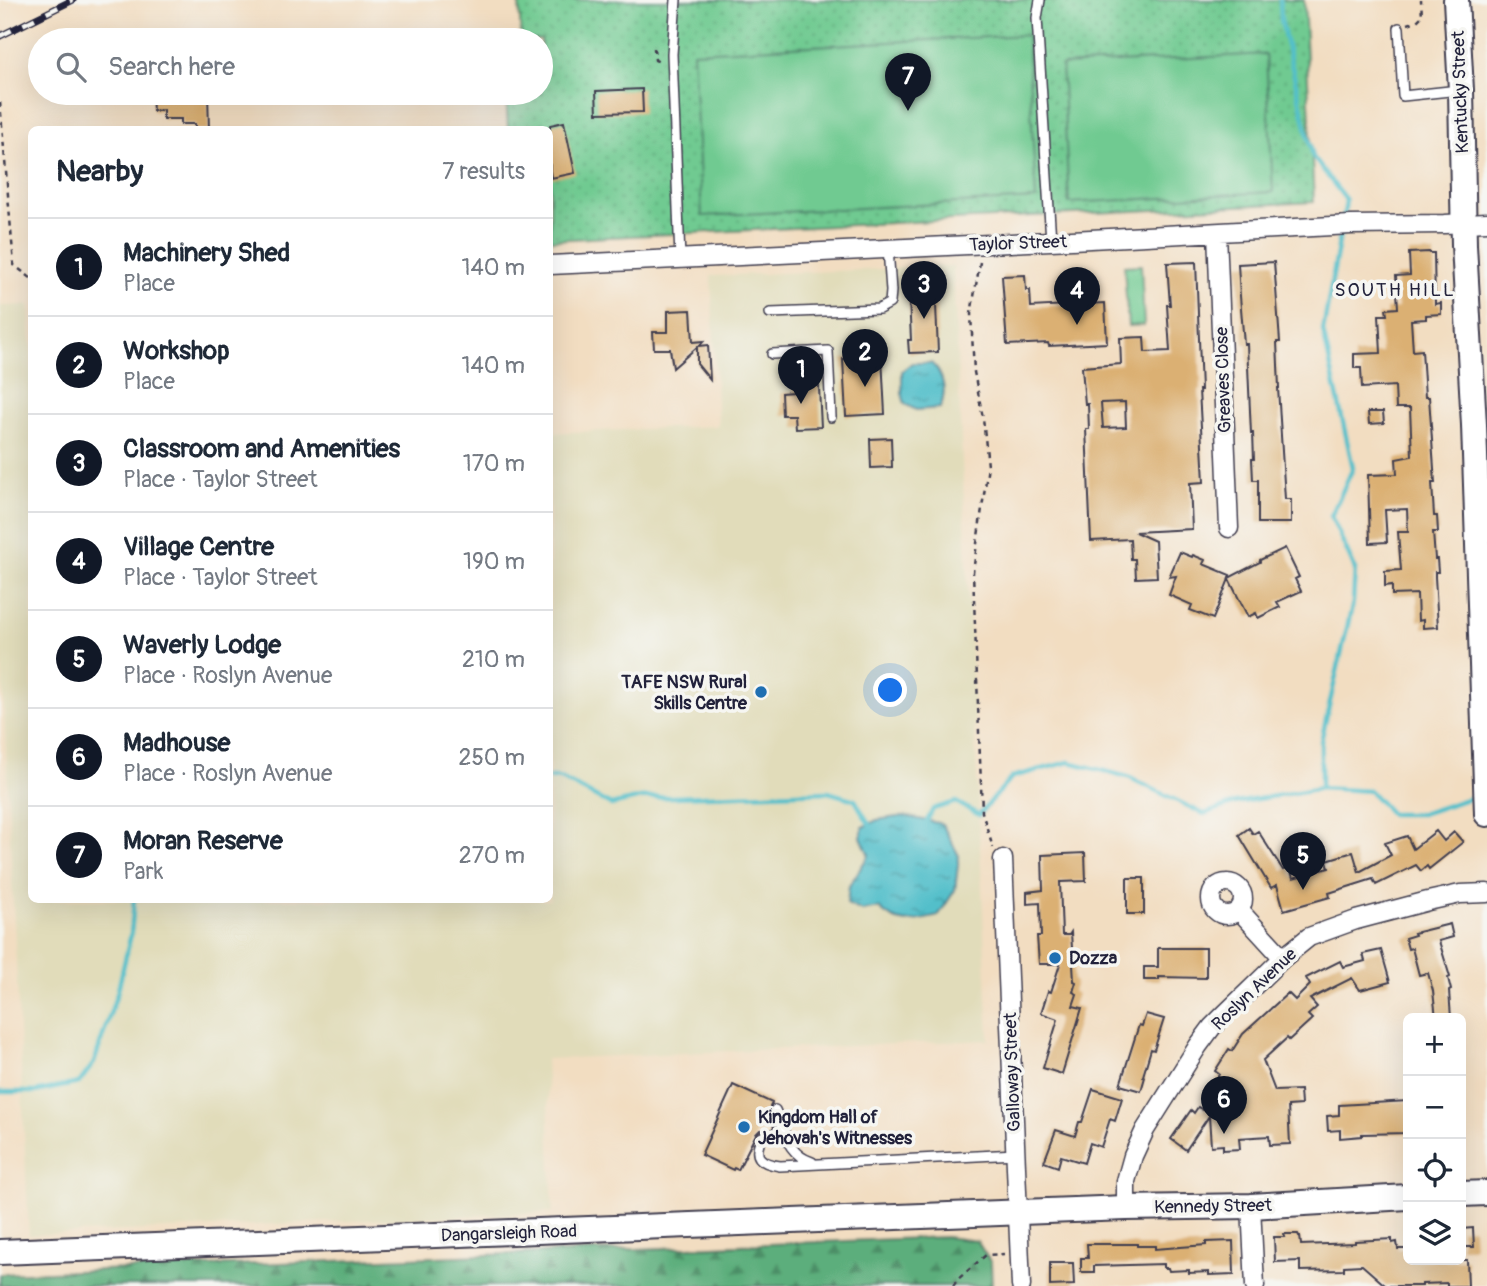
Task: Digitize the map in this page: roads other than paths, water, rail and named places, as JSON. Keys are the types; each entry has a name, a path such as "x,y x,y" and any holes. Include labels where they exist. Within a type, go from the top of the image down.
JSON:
{"street":[{"name":"Kentucky Street","path":"1456,0 1461,90 1475,222 1474,425 1487,814"},
{"name":"Taylor Street","path":"553,265 1351,225 1475,222"},
{"name":"Greaves Close","path":"1217,233 1229,528"},
{"name":"Galloway Street","path":"1003,859 1021,1286"},
{"name":"Roslyn Avenue","path":"1126,1208 1126,1181 1133,1156 1145,1130 1212,1027 1283,958 1309,937 1344,923 1460,894 1487,893"},
{"path":"1239,910 1283,958"},
{"path":"1466,1194 1487,1193"},
{"name":"Kennedy Street","path":"1018,1212 1251,1206 1403,1197"},
{"path":"1251,1206 1255,1286"},
{"name":"Dangarsleigh Road","path":"0,1252 1018,1212"}],"lane":[{"path":"676,0 672,54 680,259"},
{"path":"1040,0 1037,18 1051,241"},
{"path":"1399,28 1403,96 1461,90"},
{"path":"770,313 878,309 890,303 888,248"},
{"path":"772,354 828,351 831,416"},
{"path":"775,1111 789,1146 807,1160 817,1163"},
{"path":"762,1137 757,1146 757,1154 768,1164 780,1166 1016,1154"}],"water":[{"path":"912,363 931,363 939,372 944,390 940,408 916,410 905,404 902,371"},
{"path":"904,816 942,824 959,856 955,890 938,916 907,922 893,919 879,908 862,911 847,904 849,886 869,855 861,837 863,827 877,820"}],"waterway":[{"path":"1280,0 1281,20 1313,157 1346,200 1343,222"},
{"path":"1321,788 1321,741 1353,602 1355,569 1331,516 1353,468 1323,331 1341,230"},
{"path":"925,825 933,809 956,802 979,815 1012,777 1069,762 1128,777 1204,814 1235,803 1321,788 1370,791 1391,814 1421,814 1470,798 1479,799"},
{"path":"553,778 559,778 611,805 641,798 828,792 855,800 872,829"},
{"path":"0,1092 35,1092 79,1083 94,1063 118,990 131,934 134,903"}],"railway":[{"path":"0,36 73,0"}],"place":[{"name":"Moran Reserve","path":"908,111"},
{"name":"Classroom and Amenities","path":"924,319"},
{"name":"Village Centre","path":"1077,325"},
{"name":"Workshop","path":"865,387"},
{"name":"Machinery Shed","path":"801,404"},
{"name":"TAFE NSW Rural Skills Centre","path":"761,692"},
{"name":"Waverly Lodge","path":"1303,890"},
{"name":"Dozza","path":"1055,958"},
{"name":"Kingdom Hall of Jehovah's Witnesses","path":"744,1127"},
{"name":"Madhouse","path":"1224,1134"}],"district":[{"name":"SOUTH HILL","path":"1395,289"}]}
